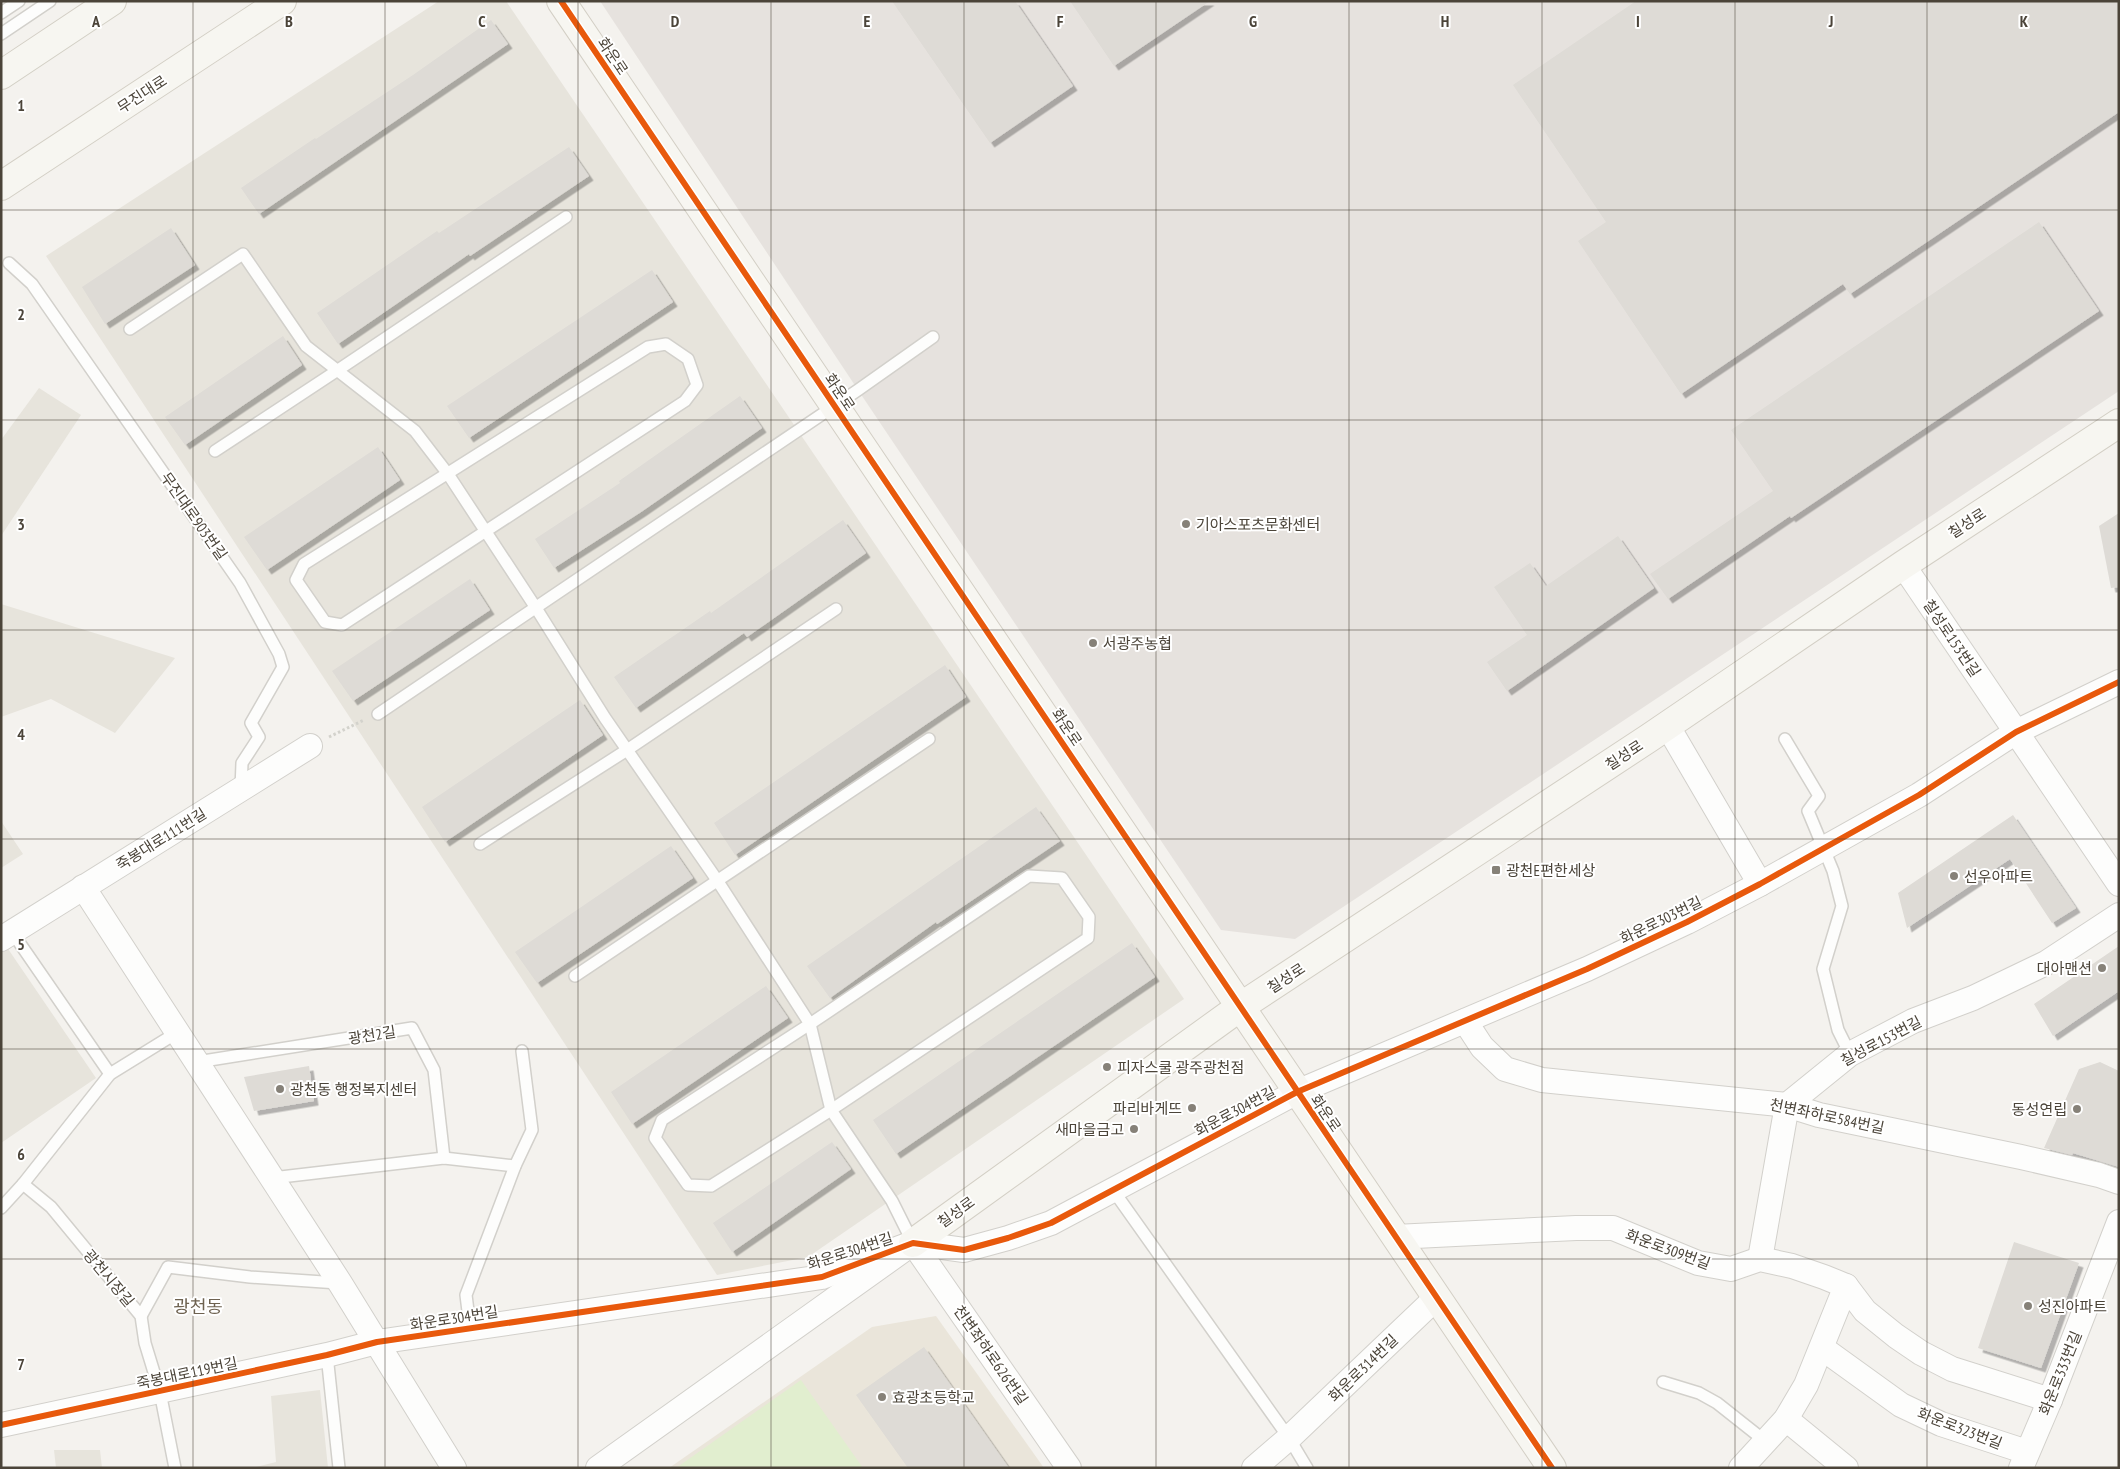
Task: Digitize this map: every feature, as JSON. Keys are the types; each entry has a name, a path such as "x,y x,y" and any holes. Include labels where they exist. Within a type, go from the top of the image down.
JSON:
{"street":[{"path":"1,75 112,1"},
{"name":"무진대로","path":"5,190 58,148 282,1"},
{"name":"화운로","path":"561,1 1552,1468"},
{"name":"칠성로","path":"913,1243 1240,1008 1667,726 1903,565 2119,422"},
{"name":"칠성로153번길","path":"1903,565 2119,884"},
{"name":"화운로303번길","path":"1297,1092 1587,969 1688,922 1919,795 2016,732 2119,682"},
{"path":"1667,726 1760,884"},
{"name":"죽봉대로111번길","path":"6,935 310,746"},
{"path":"83,887 378,1342 454,1468"},
{"name":"칠성로153번길","path":"1787,1105 1850,1054 1913,1021 1973,998 2046,963 2119,915"},
{"name":"천변좌하로584번길","path":"1465,1020 1482,1048 1506,1069 1542,1080 1787,1105 1819,1115 2099,1175 2119,1182"},
{"name":"화운로304번길","path":"378,1342 705,1295 822,1276 913,1243 964,1250 1008,1238 1051,1223 1297,1092"},
{"path":"1787,1105 1760,1259 1824,1276 1846,1286 1865,1311 1896,1336 1921,1353 1952,1369 2050,1400"},
{"name":"화운로333번길","path":"2024,1460 2050,1400 2119,1222"},
{"name":"화운로309번길","path":"1395,1237 1576,1228 1613,1228 1698,1263 1731,1270 1760,1259"},
{"name":"화운로304번길","path":"598,1468 913,1243"},
{"name":"천변좌하로626번길","path":"913,1243 1069,1468"},
{"path":"1741,1468 1786,1419 1806,1385 1846,1286"},
{"name":"화운로314번길","path":"1254,1468 1289,1438 1436,1298"},
{"name":"죽봉대로119번길","path":"1,1425 160,1392 378,1342"},
{"name":"화운로323번길","path":"1822,1348 1901,1405 2024,1460"},
{"path":"1786,1419 1846,1468"}],"lane":[{"path":"1,13 19,1"},
{"path":"1,34 50,1"},
{"path":"215,451 566,217"},
{"path":"130,328 244,254 306,346 414,431 448,474 487,532 627,750 717,880 810,1024 831,1110 892,1201 913,1243"},
{"name":"무진대로903번길","path":"9,263 32,284 240,583 279,654 283,668 251,723 259,737 242,763 240,789"},
{"path":"378,714 933,337"},
{"path":"666,344 688,359 696,385 685,401 342,625 325,622 296,580 304,564 448,474 648,347 666,344"},
{"path":"480,844 627,750 836,609"},
{"path":"575,976 929,739"},
{"path":"1785,739 1819,796 1808,811 1833,870 1842,906 1823,969 1838,1030 1850,1054"},
{"path":"1030,876 1062,878 1088,917 1088,938 831,1110 711,1186 688,1186 655,1138 662,1120 810,1024 1030,876"},
{"name":"죽봉대로111번길","path":"6,935 110,1074"},
{"name":"광천2길","path":"198,1062 412,1028 434,1070 444,1158"},
{"path":"3,1203 24,1184 110,1074 178,1032"},
{"name":"화운로304번길","path":"470,1328 466,1295 514,1166 532,1130 522,1051"},
{"path":"272,1178 444,1158 514,1166"},
{"name":"광천시장길","path":"24,1184 51,1207 141,1316 145,1343 160,1392"},
{"path":"1113,1190 1289,1438 1307,1468"},
{"path":"141,1316 168,1267 250,1277 340,1283"},
{"path":"327,1355 339,1468"},
{"path":"1663,1382 1698,1393 1717,1403 1765,1441"},
{"name":"죽봉대로119번길","path":"160,1392 175,1468"}],"path":[{"path":"310,746 378,714"}],"shaded area":[{"path":"439,1 506,1 1184,999 808,1257 717,1275 46,256"},
{"path":"600,1 2119,1 2119,391 1295,939 1221,930 858,390"},
{"path":"39,388 81,415 1,536 1,440"},
{"path":"1,604 175,658 115,733 51,699 1,717"},
{"path":"1,821 23,854 1,868"},
{"path":"4,943 96,1078 1,1143 1,944"},
{"name":"효광초등학교","path":"936,1316 1044,1468 669,1468 872,1327"},
{"path":"320,1390 328,1468 252,1468 276,1462 271,1396"},
{"path":"54,1450 100,1450 102,1468 56,1468"}],"green space":[{"path":"801,1380 863,1468 676,1468"}],"building":[{"path":"892,1 1015,1 1073,86 990,143"},
{"path":"1070,1 1210,1 1114,66"},
{"path":"1636,1 2119,1 2119,112 1850,294 1843,284 1681,394 1578,241 1606,222 1513,85"},
{"path":"491,20 508,44 259,214 241,188 413,75"},
{"path":"569,147 589,176 470,256 469,254 338,344 317,313 437,231 439,233"},
{"path":"2039,222 2099,311 1668,599 1650,574 1773,491 1731,430"},
{"path":"171,228 195,265 105,324 82,287"},
{"path":"652,270 673,302 469,438 447,406"},
{"path":"283,336 302,365 185,445 165,417"},
{"path":"740,396 762,428 641,512 554,568 535,539 620,483 619,481"},
{"path":"378,447 400,480 267,570 244,537"},
{"path":"2119,513 2119,587 2111,588 2099,526"},
{"path":"843,520 866,553 747,637 744,633 636,708 614,677 710,611 711,613"},
{"path":"1618,536 1654,588 1507,691 1487,662 1527,635 1494,587 1530,563 1546,586"},
{"path":"470,579 490,610 353,701 332,671"},
{"path":"945,665 966,697 735,855 714,823"},
{"path":"580,700 603,735 445,842 422,807"},
{"path":"1036,807 1060,841 937,924 936,922 830,998 807,966"},
{"name":"선우아파트","path":"2013,815 2076,908 2052,923 2010,859 1907,928 1898,893"},
{"path":"671,846 693,878 537,983 515,952"},
{"path":"1132,943 1155,977 896,1154 873,1120"},
{"name":"대아맨션","path":"2119,946 2119,991 2053,1036 2034,1004"},
{"path":"766,986 788,1018 632,1124 611,1092"},
{"path":"2100,1062 2119,1071 2119,1167 2073,1153 2072,1155 2044,1148 2079,1069"},
{"name":"광천동 행정복지센터","path":"309,1066 314,1101 254,1111 244,1077"},
{"path":"832,1142 851,1169 732,1252 713,1223"},
{"name":"성진아파트","path":"2014,1242 2079,1263 2041,1368 1978,1348"},
{"path":"924,1347 1009,1468 908,1468 856,1395"}],"cycle path":[{"path":"561,1 1552,1468"},
{"path":"1,1425 327,1355 377,1342 822,1277 913,1243 964,1250 1008,1238 1051,1223 1297,1092 1587,969 1687,922 1760,884 1919,795 2016,732 2119,682"}],"place":[{"name":"기아스포츠문화센터","path":"1186,524"},
{"name":"서광주농협","path":"1093,643"},
{"name":"광천E편한세상","path":"1496,870"},
{"name":"선우아파트","path":"1954,876"},
{"name":"대아맨션","path":"2102,968"},
{"name":"피자스쿨 광주광천점","path":"1107,1067"},
{"name":"광천동 행정복지센터","path":"280,1089"},
{"name":"파리바게뜨","path":"1192,1108"},
{"name":"동성연립","path":"2077,1109"},
{"name":"새마을금고","path":"1134,1129"},
{"name":"성진아파트","path":"2028,1306"},
{"name":"효광초등학교","path":"882,1397"}],"district":[{"name":"광천동","path":"198,1306"}]}
